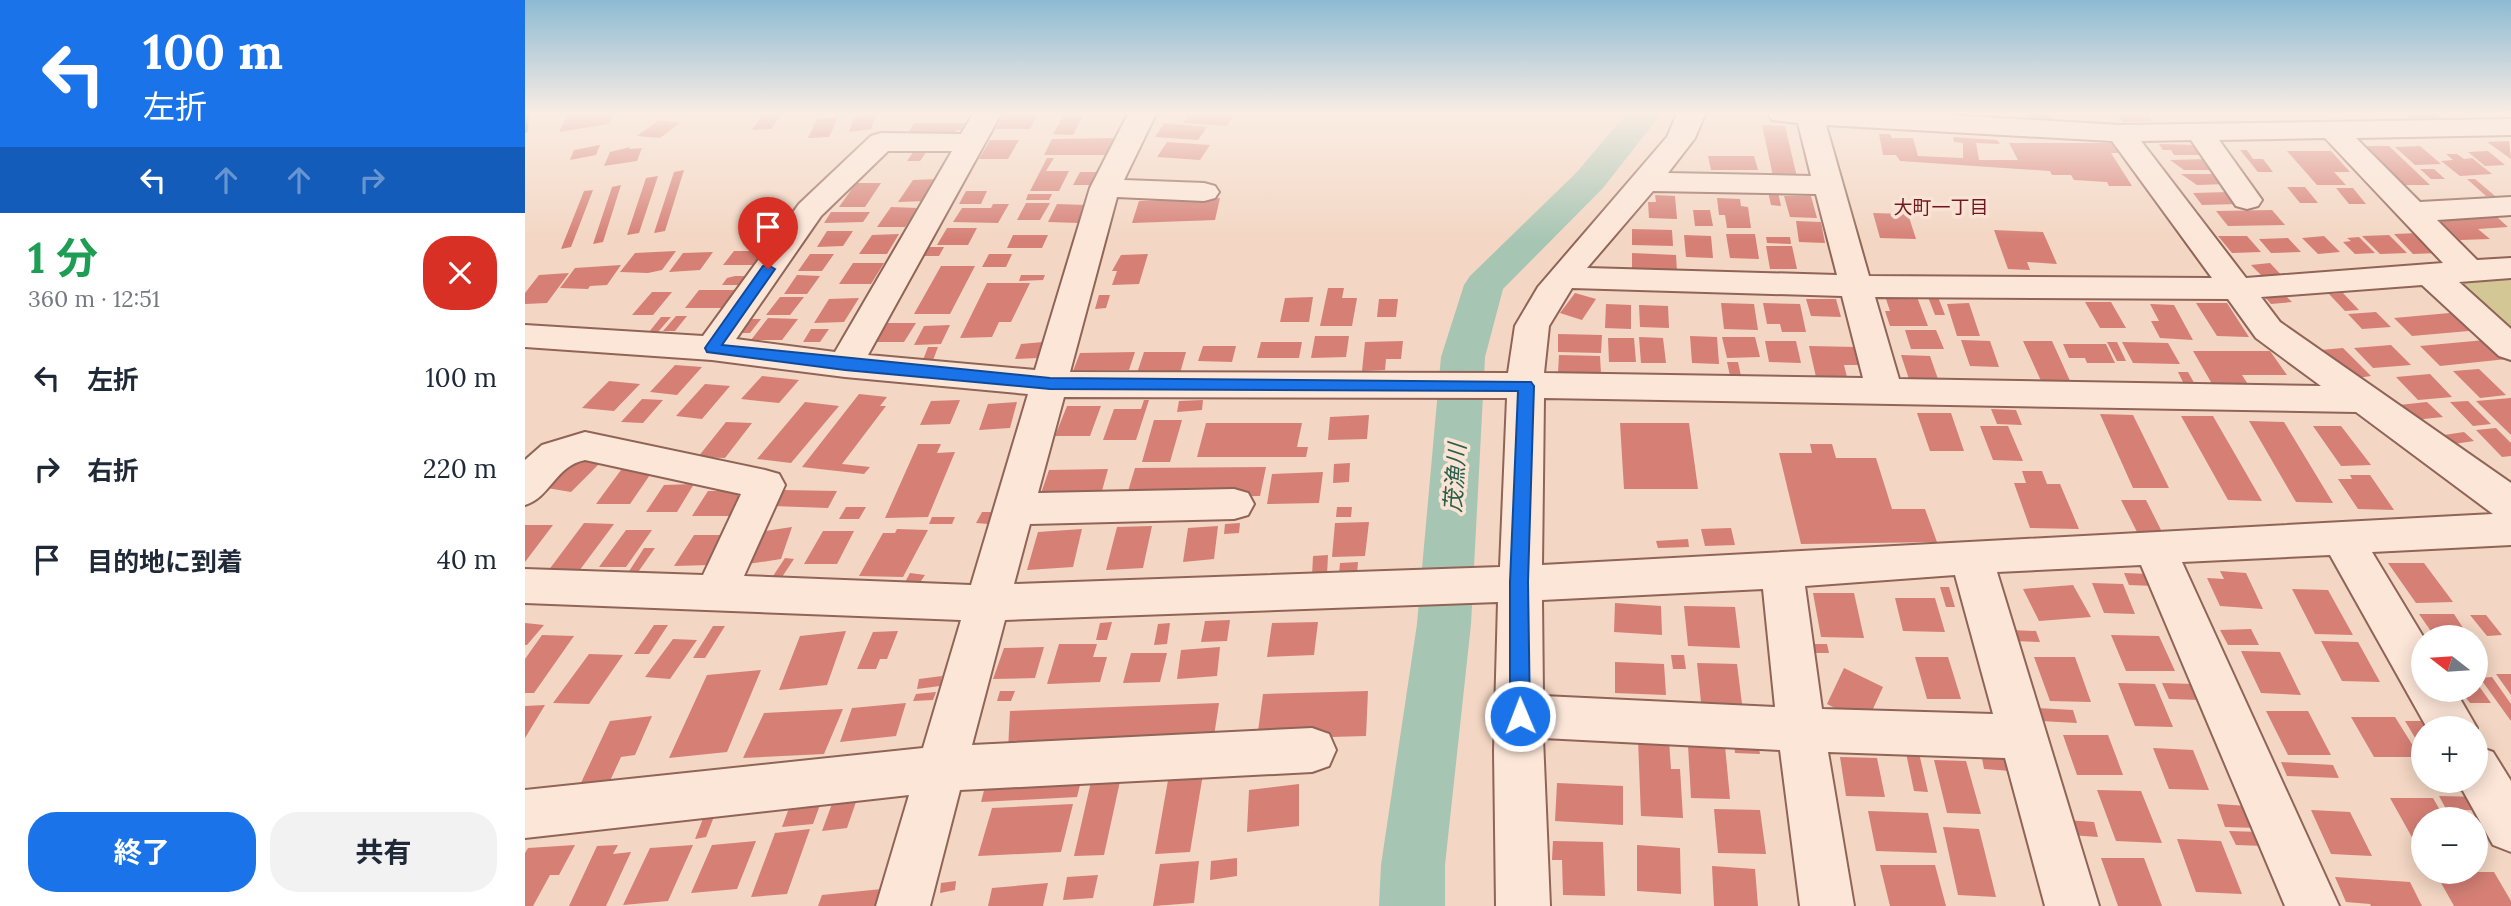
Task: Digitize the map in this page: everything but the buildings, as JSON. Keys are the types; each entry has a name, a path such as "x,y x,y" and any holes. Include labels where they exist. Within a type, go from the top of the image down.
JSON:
{"street":[{"path":"712,348 810,210 860,156"},
{"path":"845,365 963,156"},
{"path":"903,906 939,769 1105,188 1121,156"},
{"path":"1523,906 1518,751 1520,716 1501,583 1514,386 1536,317 1563,278 1666,156"},
{"path":"1815,156 1857,286 1885,393"},
{"path":"525,586 986,603 1410,589 1782,571 1971,557 2342,540 2506,529 2503,498 2268,330 2234,289 2137,156"},
{"path":"2227,156 2247,200"},
{"path":"2359,156 2468,270"},
{"path":"1647,182 1826,185"},
{"path":"1105,188 1203,192"},
{"path":"2414,212 2511,206"},
{"path":"1563,278 1857,286 2234,289 2511,268"},
{"path":"2430,274 2511,348"},
{"path":"525,336 712,348 845,365 1050,384 1433,385 2362,399"},
{"path":"525,490 545,459 585,446 765,485 715,594"},
{"path":"1014,509 1234,504"},
{"path":"2342,540 2411,657"},
{"path":"2155,549 2312,906"},
{"path":"1971,557 2072,906"},
{"path":"1782,571 1826,906"},
{"path":"1520,716 1801,730 2024,737"},
{"path":"525,814 939,769 1312,750"},
{"path":"2488,789 2511,828"}],"shaded area":[{"path":"2511,279 2511,335 2454,283"}],"waterway":[{"name":"茂漁川","path":"1412,906 1413,865 1444,624 1463,357 1484,285 1590,180 1609,156"}],"district":[{"name":"大町一丁目","path":"1941,207"}],"route":[{"path":"768,269 712,348 845,365 1050,384 1526,386 1519,582 1520,716"}]}
